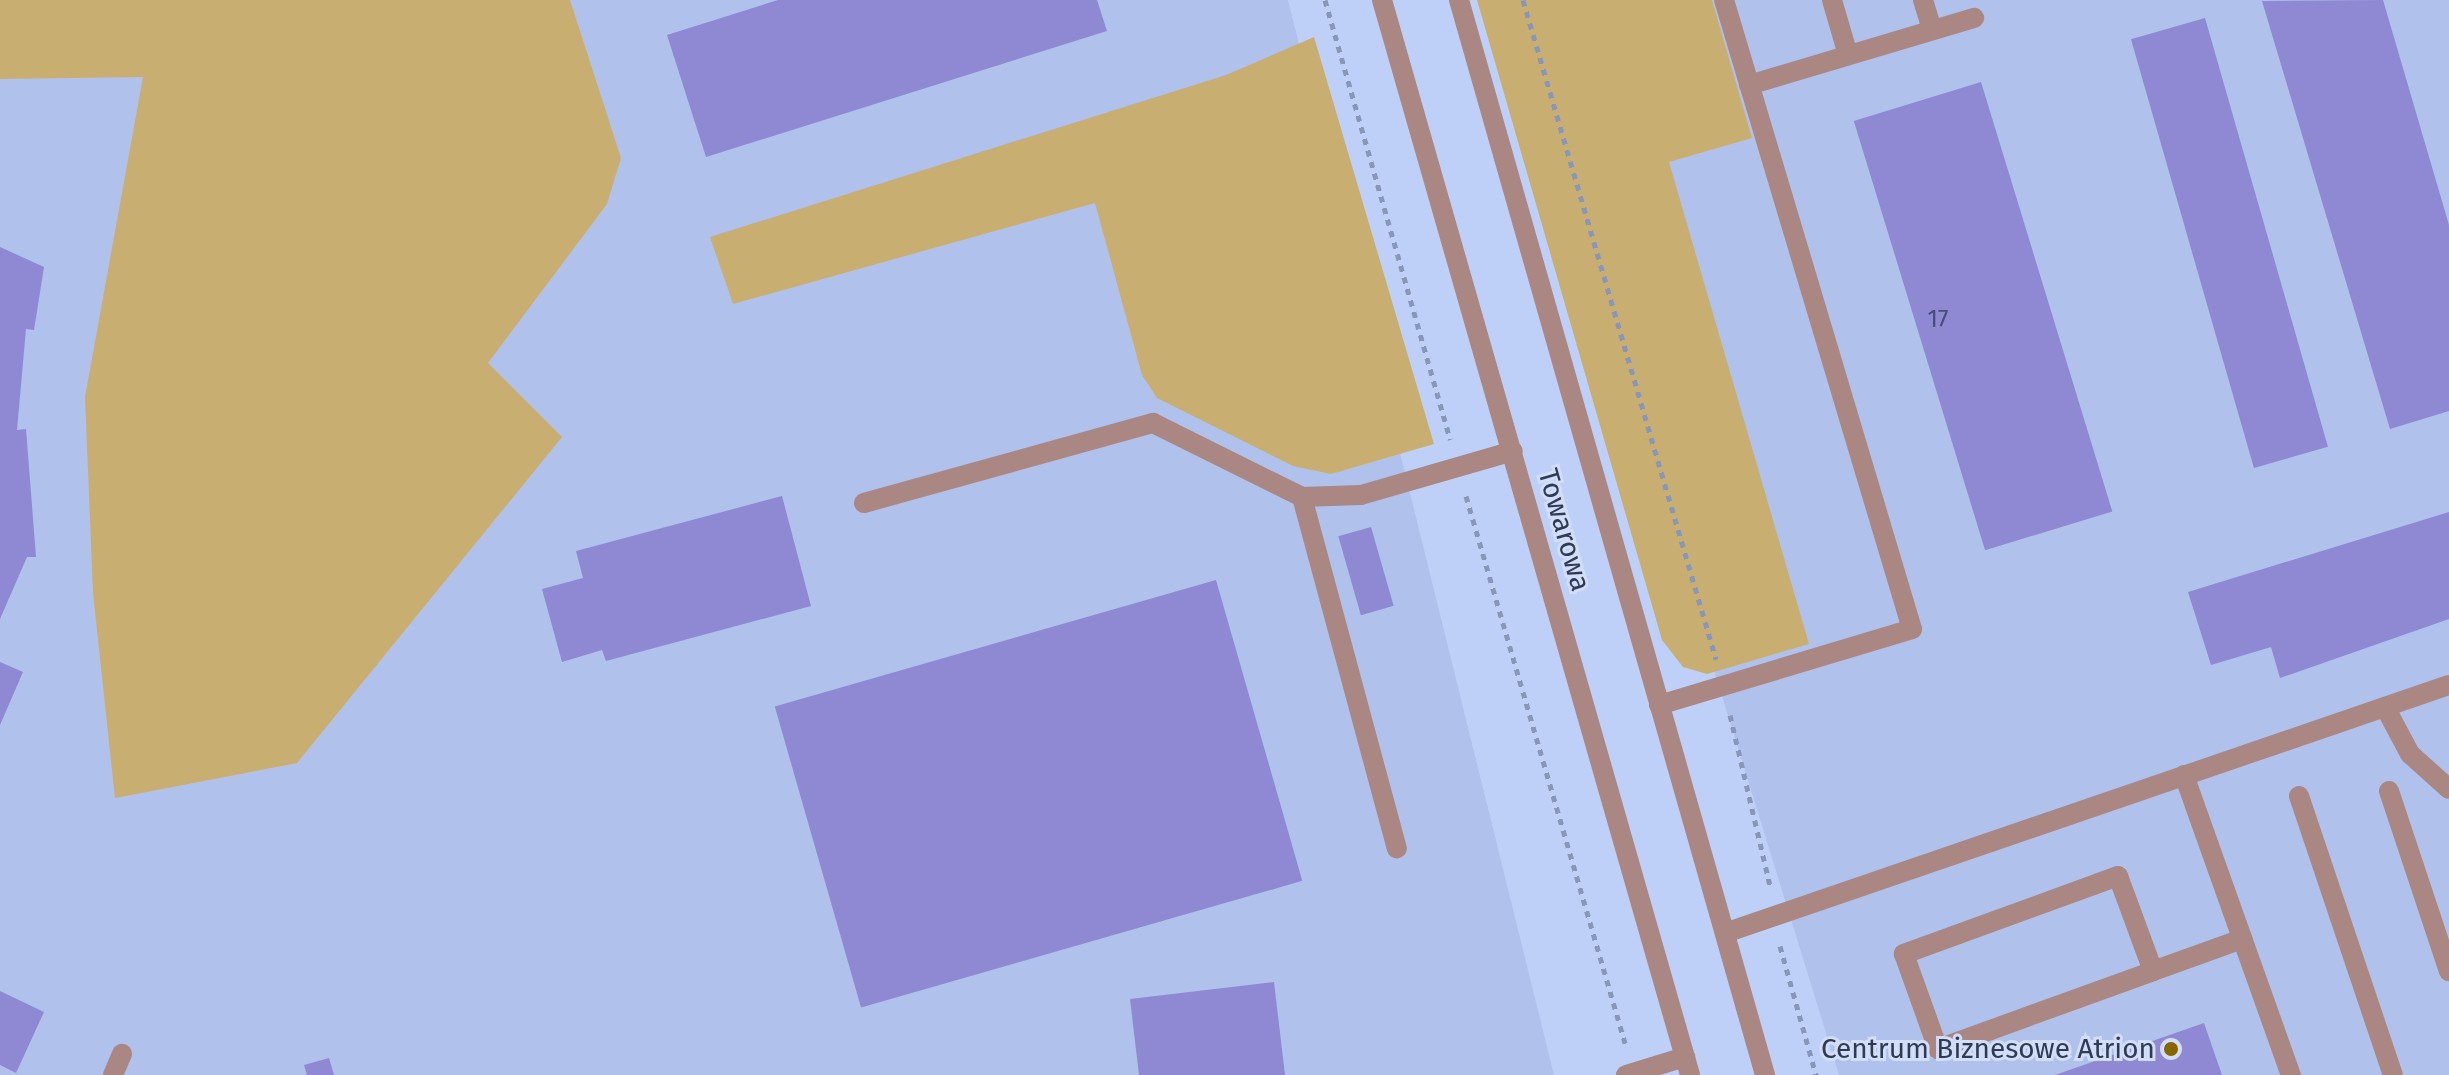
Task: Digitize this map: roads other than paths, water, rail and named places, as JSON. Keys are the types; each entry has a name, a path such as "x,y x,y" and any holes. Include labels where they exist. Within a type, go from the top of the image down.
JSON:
{"street":[{"name":"Towarowa","path":"1382,0 1688,1066"},
{"name":"Towarowa","path":"1459,0 1765,1075"},
{"path":"1659,705 1912,629 1724,0"},
{"path":"1832,0 1848,55"},
{"path":"1923,0 1932,30"},
{"path":"1749,85 1974,18"},
{"path":"864,503 1153,423 1302,497 1361,495 1513,451"},
{"path":"1302,497 1397,848"},
{"path":"1725,933 2449,685"},
{"path":"2385,707 2410,754 2449,789"},
{"path":"2184,775 2291,1075"},
{"path":"2389,791 2449,971"},
{"path":"2299,796 2393,1075"},
{"path":"2153,971 2118,876 1904,954 1938,1049 2242,939"},
{"path":"113,1075 122,1054"},
{"path":"1630,1074 1688,1066"}],"place":[{"name":"Centrum Biznesowe Atrion","path":"2171,1049"}]}
